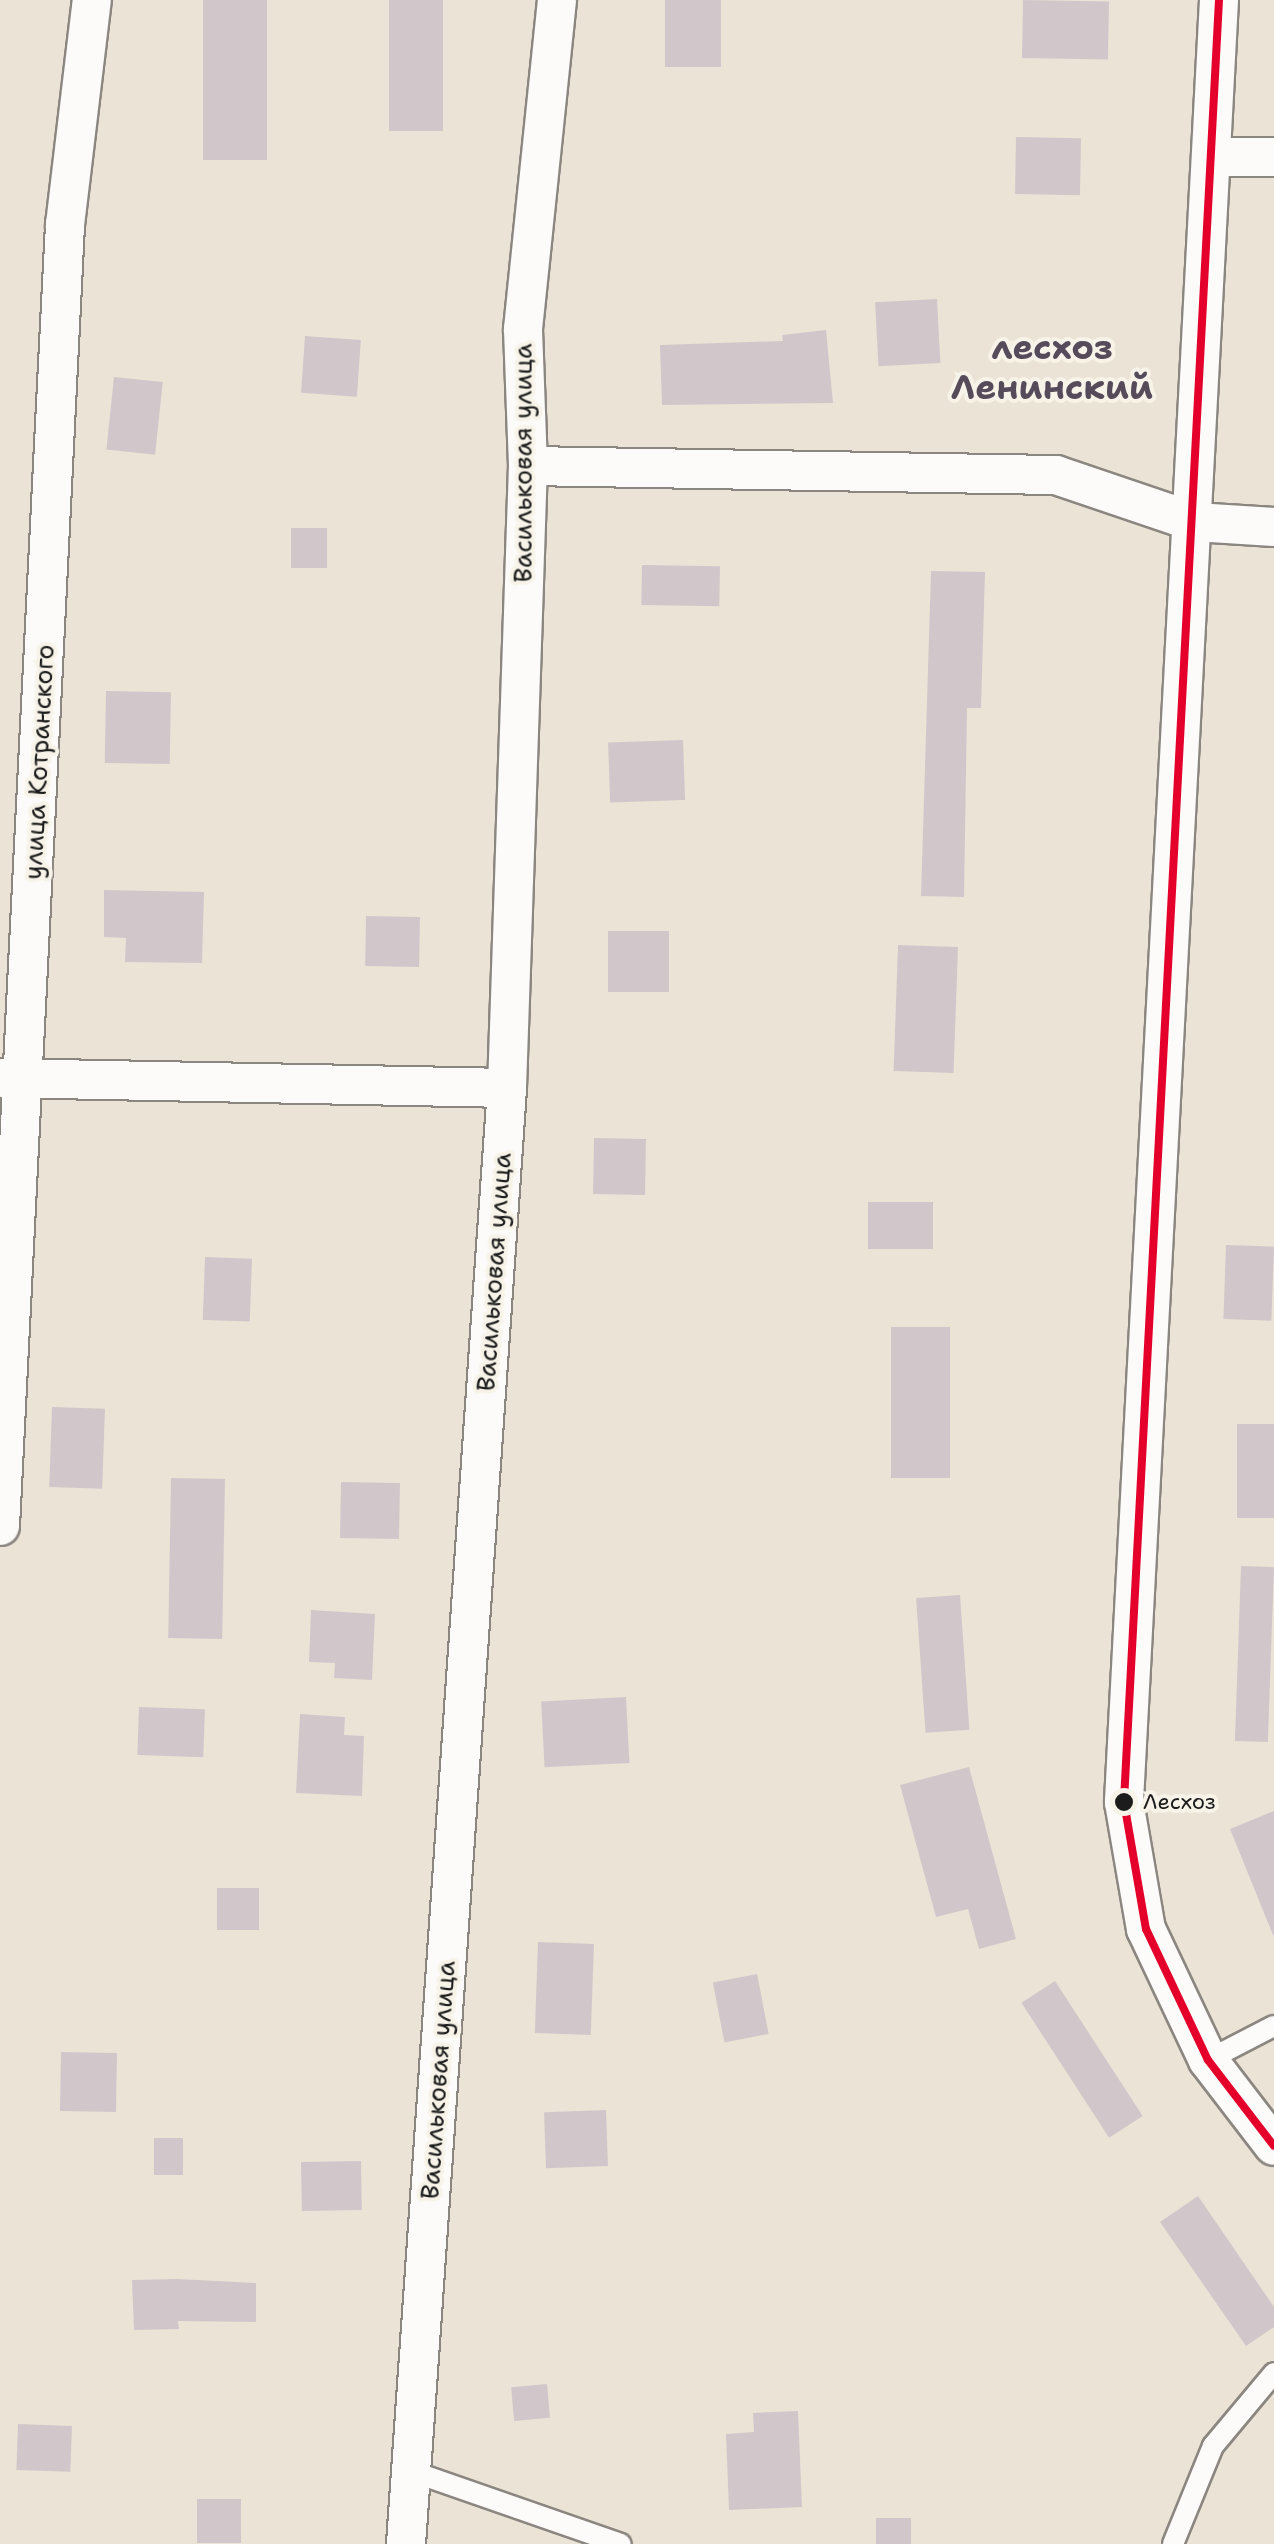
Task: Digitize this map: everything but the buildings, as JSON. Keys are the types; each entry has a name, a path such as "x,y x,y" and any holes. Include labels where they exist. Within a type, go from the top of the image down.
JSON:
{"street":[{"name":"улица Котранского","path":"0,1526 12,1078 65,225 92,0"},
{"name":"Васильковая улица","path":"406,2544 506,1088 528,466 523,329 557,0"},
{"path":"1220,0 1124,1802 1146,1929 1208,2060 1274,2146"},
{"path":"1212,157 1274,157"},
{"path":"528,466 1056,475 1195,522 1274,527"},
{"path":"12,1078 506,1088"}],"lane":[{"path":"1208,2060 1274,2026"},
{"path":"1173,2544 1214,2446 1274,2373"},
{"path":"412,2471 621,2544"}],"transit line":[{"path":"1219,0 1124,1802 1146,1929 1208,2060 1274,2146"}],"place":[{"name":"Лесхоз","path":"1124,1802"}],"district":[{"name":"лесхоз Ленинский","path":"1052,367"}]}
